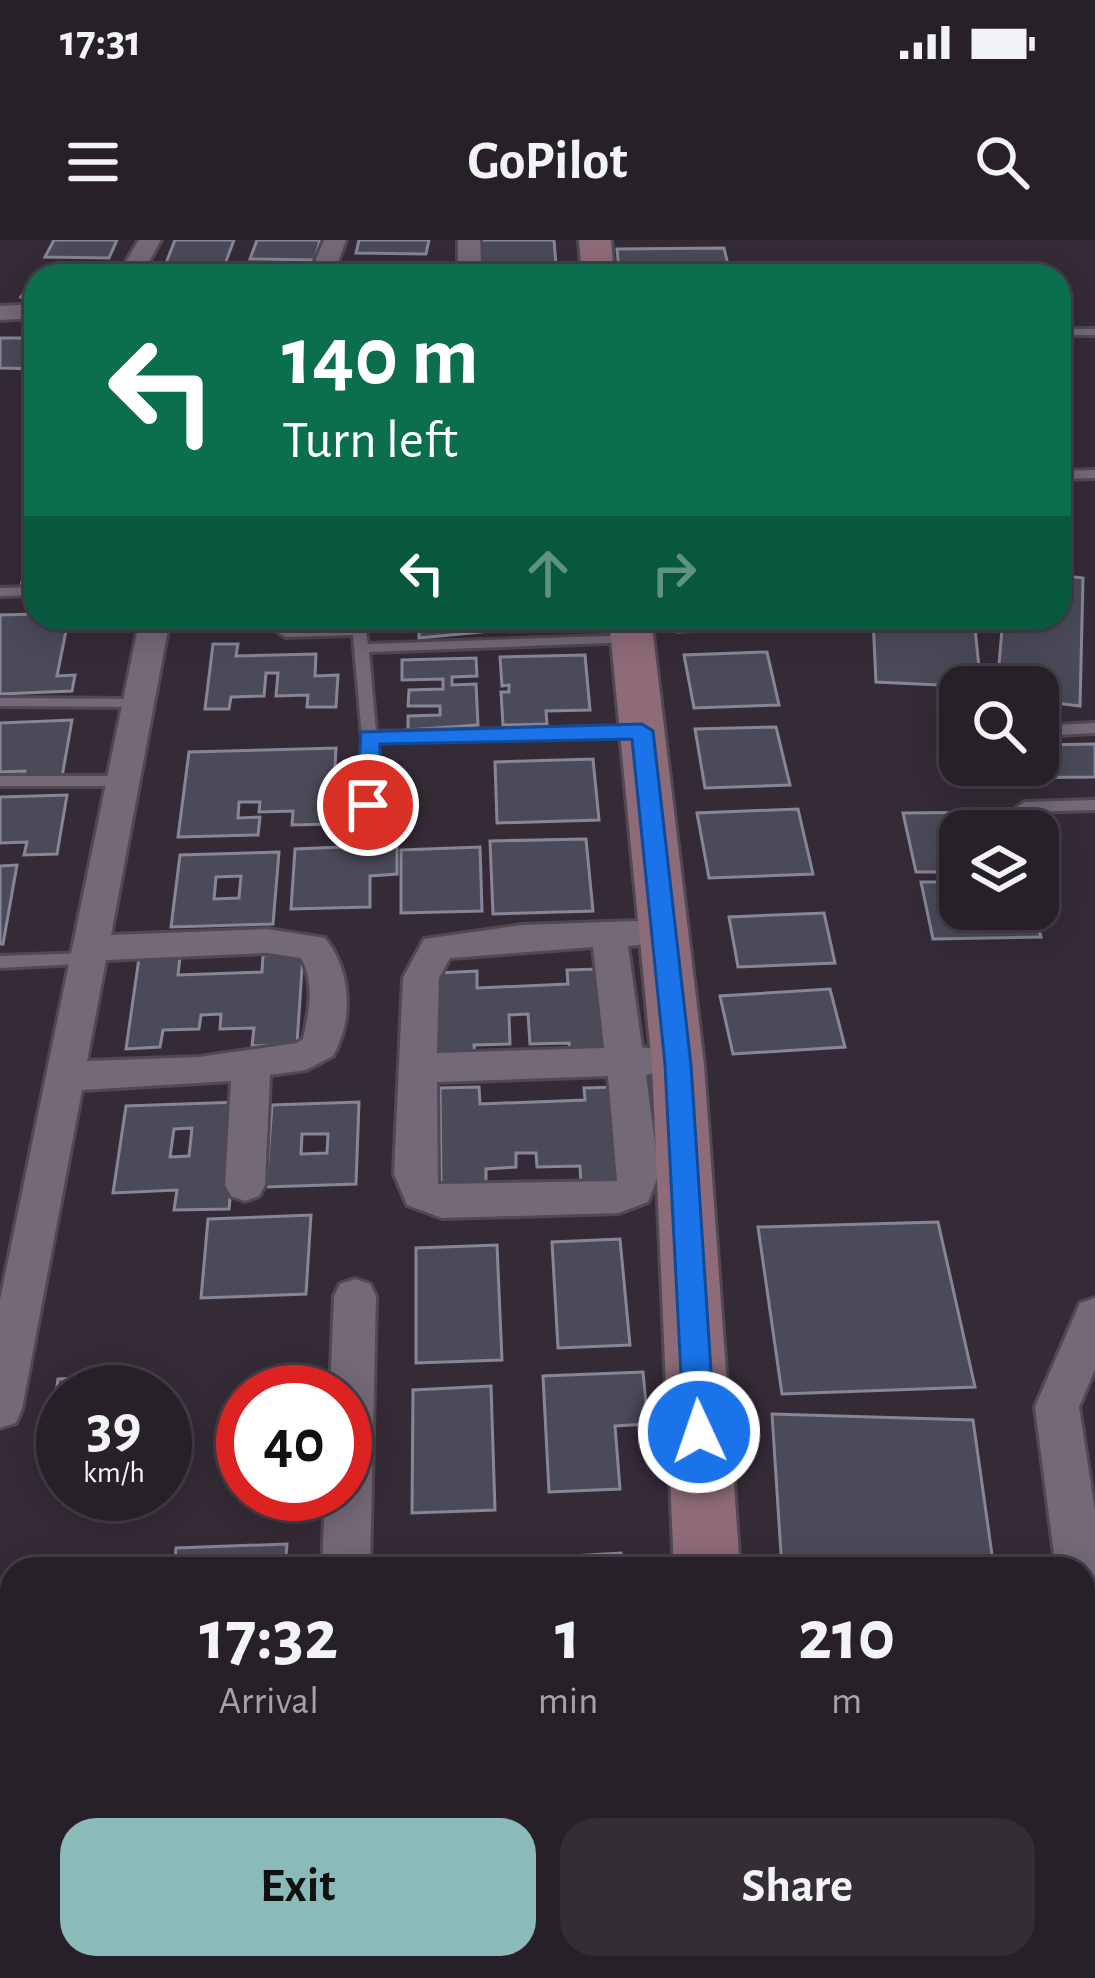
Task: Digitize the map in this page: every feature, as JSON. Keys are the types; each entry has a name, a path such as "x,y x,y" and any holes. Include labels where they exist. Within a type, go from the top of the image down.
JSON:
{"street":[{"path":"0,1409 153,630"},
{"path":"631,630 664,932 634,1191 619,1197 442,1202 421,1194 414,1174 421,978 437,948 487,939 664,932"},
{"path":"609,934 651,1061 706,1557"},
{"path":"65,1076 199,1071 306,1056 320,1046 327,971 311,947 267,941 90,953"},
{"path":"416,1068 651,1061"},
{"path":"244,1185 251,1063"},
{"path":"346,1557 355,1296"},
{"path":"1078,1557 1057,1407 1095,1316"}],"lane":[{"path":"286,630 360,631 369,737 368,805"},
{"path":"362,648 604,630"},
{"path":"0,701 138,703"},
{"path":"1059,730 1095,728"},
{"path":"369,737 642,731"},
{"path":"0,781 123,781"},
{"path":"1024,807 1095,805"},
{"path":"0,962 90,953"}],"building":[{"path":"54,240 117,240 109,258 45,257"},
{"path":"175,240 234,240 225,264 166,263"},
{"path":"257,240 320,240 315,260 250,259"},
{"path":"359,240 429,240 426,254 356,253"},
{"path":"473,240 554,240 556,264 474,264"},
{"path":"724,248 728,264 618,264 617,249"},
{"path":"0,338 24,338 24,369 0,368"},
{"path":"1071,576 1083,578 1080,706 1059,704 1059,666 999,666 1002,630 1071,630"},
{"path":"24,614 24,630 83,630 66,631 57,676 75,675 72,691 0,694 0,615"},
{"path":"419,630 482,630 482,632 419,638"},
{"path":"874,630 975,630 979,666 939,666 939,685 876,682"},
{"path":"213,644 238,644 236,656 316,654 315,676 338,675 336,707 307,707 308,695 276,696 278,673 266,673 264,696 231,697 229,709 205,709"},
{"path":"767,652 779,705 694,708 684,655"},
{"path":"585,655 590,710 546,711 547,724 503,725 501,692 509,692 509,685 502,686 500,657"},
{"path":"476,658 477,676 452,677 452,685 476,684 478,725 408,730 408,716 440,715 440,706 408,706 409,690 443,689 443,679 402,680 402,660"},
{"path":"72,720 62,777 23,779 25,771 0,772 0,723"},
{"path":"776,727 790,785 705,788 695,729"},
{"path":"1095,744 1095,777 1059,777 1059,745"},
{"path":"336,748 332,824 292,825 293,811 259,812 260,802 239,802 238,818 260,817 258,835 178,837 189,752"},
{"path":"593,759 599,820 497,823 495,762"},
{"path":"67,795 57,854 24,855 27,842 0,843 0,797"},
{"path":"798,809 813,874 709,878 697,813"},
{"path":"903,813 939,813 939,872 916,872"},
{"path":"367,837 397,837 397,874 370,876 370,907 291,909 295,849 367,846"},
{"path":"586,839 593,911 493,914 490,841"},
{"path":"480,847 482,911 401,913 401,850"},
{"path":"279,852 273,924 171,927 180,855","holes":["241,876 239,898 214,899 216,877"]},
{"path":"17,865 3,944 0,944 0,866"},
{"path":"921,882 939,882 939,930 1039,930 1041,937 933,939"},
{"path":"824,913 835,963 738,967 729,917"},
{"path":"303,954 297,1044 252,1046 254,1028 220,1029 221,1014 201,1015 199,1029 163,1030 160,1047 126,1049 139,958 180,957 178,975 262,972 263,955"},
{"path":"600,969 607,1057 571,1058 569,1043 530,1044 528,1014 509,1015 510,1044 474,1045 475,1060 439,1061 437,973 477,971 477,988 568,984 567,970"},
{"path":"830,989 845,1047 733,1054 720,996"},
{"path":"479,1087 480,1104 585,1100 584,1088 617,1087 627,1184 581,1186 580,1166 537,1167 536,1153 516,1153 516,1167 486,1169 486,1188 441,1190 440,1088"},
{"path":"239,1102 229,1209 174,1210 177,1190 113,1193 126,1106","holes":["192,1128 189,1156 170,1157 174,1129"]},
{"path":"359,1102 356,1184 266,1187 272,1105","holes":["302,1134 328,1134 327,1153 301,1154"]},
{"path":"311,1215 306,1294 201,1298 208,1219"},
{"path":"938,1222 975,1387 782,1394 758,1227"},
{"path":"620,1239 630,1345 558,1348 552,1242"},
{"path":"497,1245 502,1360 416,1363 416,1248"},
{"path":"643,1372 648,1424 615,1426 620,1489 549,1492 543,1376"},
{"path":"491,1386 495,1510 412,1513 413,1390"},
{"path":"772,1414 973,1420 992,1557 781,1557"},
{"path":"287,1544 286,1557 175,1557 176,1548"},
{"path":"621,1553 622,1557 554,1557"}],"route":[{"path":"368,805 369,737 642,731 678,1065 699,1432"}]}
